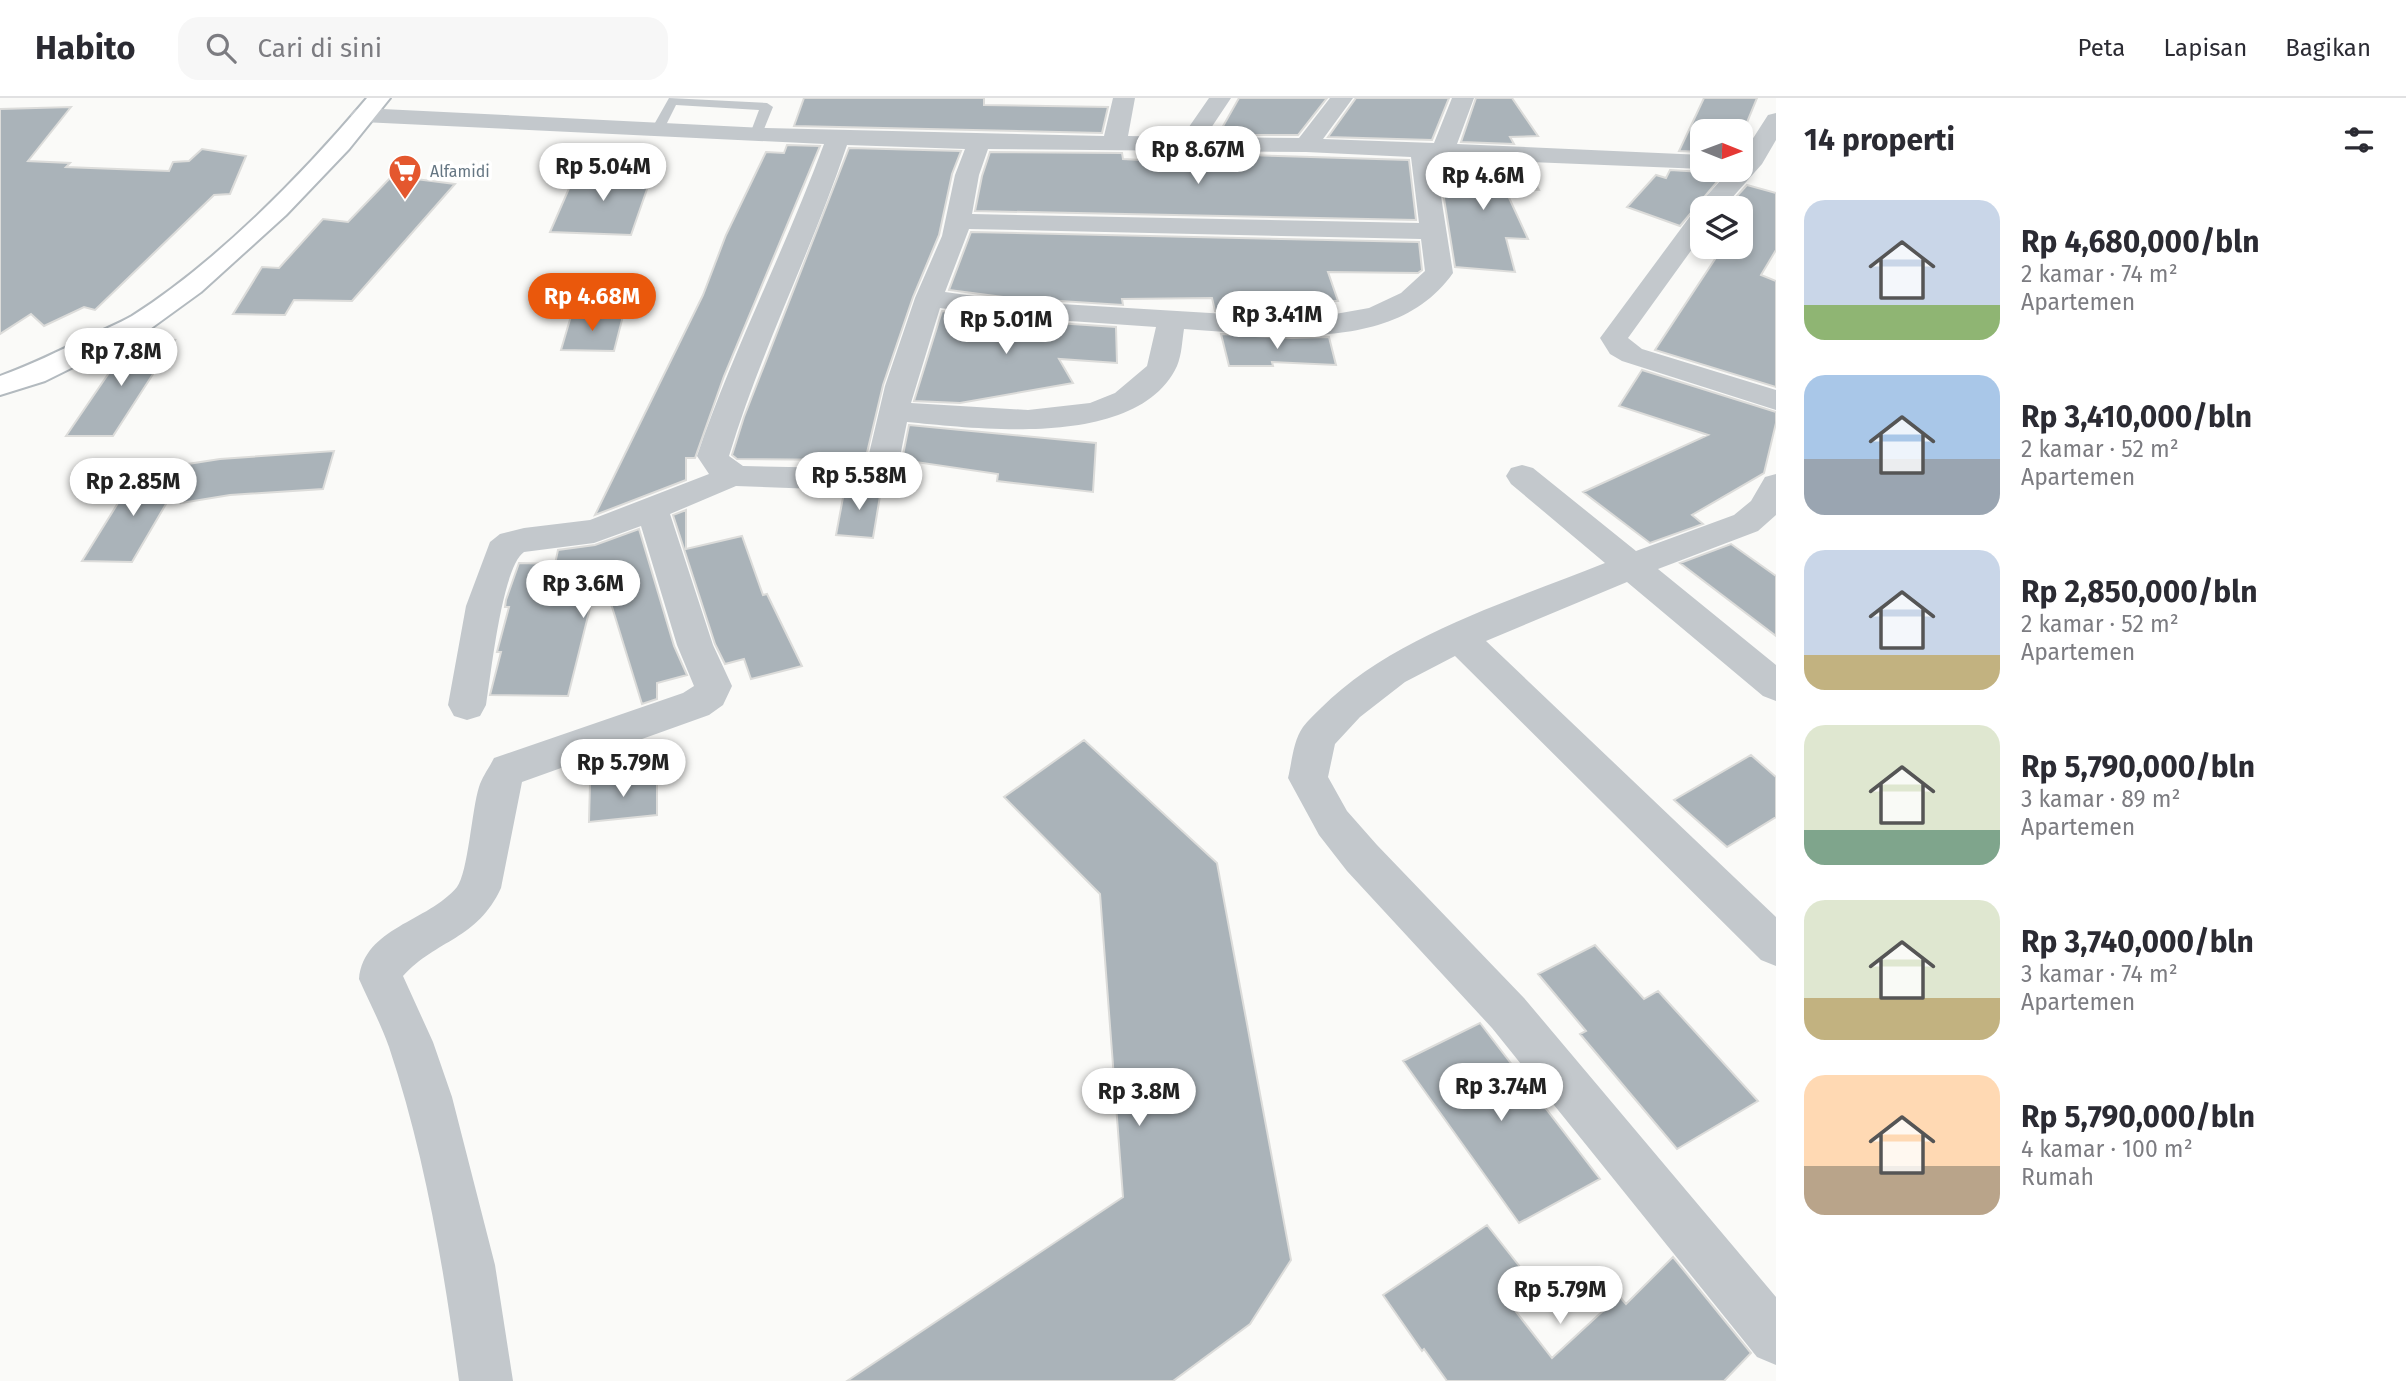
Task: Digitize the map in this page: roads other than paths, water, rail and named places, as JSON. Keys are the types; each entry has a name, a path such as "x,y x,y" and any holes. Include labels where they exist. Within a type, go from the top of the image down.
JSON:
{"main road":[{"path":"0,386 35,373 140,323 191,286 277,210 341,144 370,107"}],"street":[{"path":"1115,144 1124,98"},
{"path":"1306,145 1342,98"},
{"path":"929,298 1011,309 1307,328 1348,324 1388,313 1429,285 1439,273 1433,231 1433,150 1463,98"},
{"path":"1764,98 1776,101"},
{"path":"1188,145 1215,100"},
{"path":"370,107 657,130 979,142 1306,145 1690,161"},
{"path":"1754,157 1776,120"},
{"path":"838,137 812,211 728,409 713,456 716,463 731,474 741,477 843,479 871,473 883,462 921,316 955,236 967,175 979,142"},
{"path":"1754,164 1776,164"},
{"path":"1719,196 1730,182"},
{"path":"959,221 1433,231"},
{"path":"1690,234 1615,338 1620,348 1632,355 1776,400"},
{"path":"895,411 1026,421 1068,416 1126,402 1138,394 1161,367 1171,319"},
{"path":"467,705 485,606 502,551 512,543 524,540 594,531 718,483 731,474"},
{"path":"1522,476 1776,686"},
{"path":"1776,485 1763,509 1746,523 1632,566 1459,637 1392,672 1347,706 1317,737 1308,778 1333,823 1362,858 1508,1013 1776,1338"},
{"path":"486,1381 469,1265 434,1123 410,1042 382,979 382,968 402,947 463,911 474,899 480,888 499,788 508,770 706,700 712,692 713,686 695,645 652,508"},
{"path":"1459,637 1776,946"}],"place":[{"name":"Alfamidi","path":"405,201"}]}
